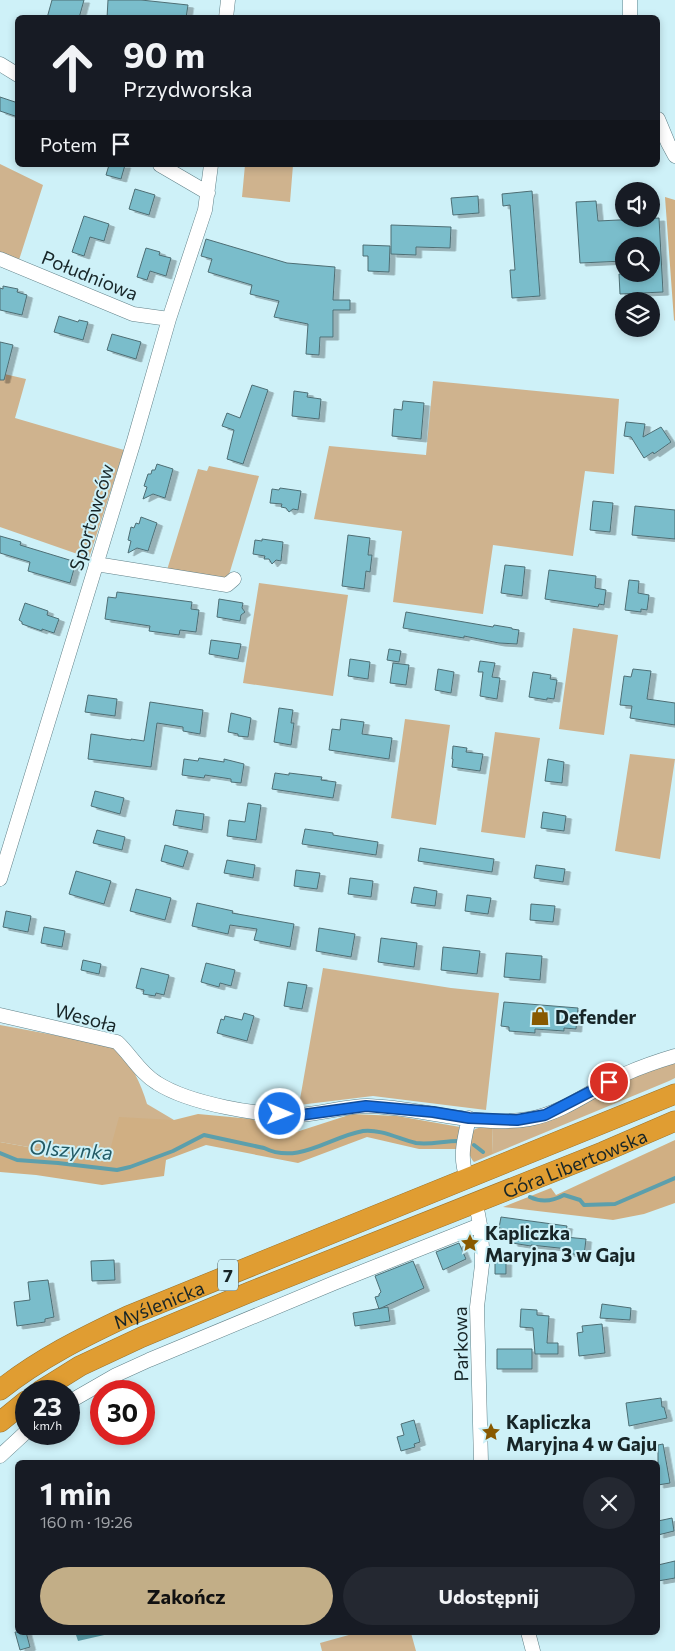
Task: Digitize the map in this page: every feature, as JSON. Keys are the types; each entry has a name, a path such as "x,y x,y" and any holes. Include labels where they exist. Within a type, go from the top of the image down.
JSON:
{"highway":[{"name":"Góra Libertowska","path":"467,1179 675,1094"},
{"name":"Góra Libertowska","path":"474,1203 603,1152 675,1121"},
{"name":"Myślenicka","path":"0,1390 48,1357 128,1316 467,1179"},
{"name":"Myślenicka","path":"58,1380 80,1366 142,1336 474,1203"},
{"path":"0,1422 15,1410"}],"street":[{"path":"226,15 228,0"},
{"path":"630,0 630,15"},
{"path":"0,64 15,73"},
{"path":"660,124 675,156"},
{"path":"163,167 208,194"},
{"name":"Sportowców","path":"0,879 169,319 205,210 210,167"},
{"name":"Południowa","path":"0,259 133,314 169,319"},
{"path":"96,564 227,585 234,580"},
{"name":"Wesoła","path":"0,1015 118,1042 128,1052 138,1068 156,1083 199,1101 269,1114 301,1115 366,1106 433,1112 469,1118 517,1120 545,1115 625,1074 675,1056"},
{"path":"467,1179 463,1168 462,1153 469,1118"},
{"name":"Parkowa","path":"474,1203 480,1225 482,1256 477,1307 482,1460"},
{"path":"80,1396 116,1375 149,1360 480,1225"},
{"path":"0,1456 15,1442"},
{"path":"529,1635 533,1651"}],"shaded area":[{"path":"0,164 43,185 19,260 0,252"},
{"path":"245,167 293,167 290,202 242,197"},
{"path":"665,197 675,200 675,321 674,320"},
{"path":"0,373 26,379 15,418 124,450 89,558 0,527"},
{"path":"433,381 619,399 614,474 585,471 573,556 493,545 483,614 393,602 402,531 314,519 329,446 426,455"},
{"path":"209,466 259,476 228,578 167,570 198,469 207,471"},
{"path":"259,583 348,595 333,696 243,683"},
{"path":"573,628 618,635 604,735 559,729"},
{"path":"405,719 450,725 436,825 391,818"},
{"path":"495,732 540,738 525,838 481,832"},
{"path":"630,754 675,759 660,859 615,851"},
{"path":"323,968 451,988 499,993 486,1110 373,1096 299,1105"},
{"path":"0,1025 119,1047 135,1074 147,1104 174,1120 148,1120 108,1161 0,1142"},
{"path":"675,1062 675,1078 493,1154 492,1127"},
{"path":"198,1114 252,1119 284,1136 352,1114 397,1116 460,1127 457,1149 419,1149 367,1137 298,1163 206,1145 166,1160 164,1176 102,1185 36,1175 0,1172 0,1142 107,1161 119,1117 174,1120"},
{"path":"482,1127 492,1127 493,1154 474,1162 470,1155 468,1141 474,1130"},
{"path":"675,1140 675,1203 644,1214 613,1220 503,1207 551,1188 556,1195"},
{"path":"349,1635 412,1635 416,1651 322,1651 320,1643"}],"water":[{"path":"76,1635 104,1635 78,1641"}],"building":[{"path":"52,0 84,0 80,15 48,15"},
{"path":"108,0 141,0 188,5 186,15 107,15"},
{"path":"0,97 15,102 15,116 0,111"},
{"path":"108,167 124,167 121,179 106,175"},
{"path":"135,189 155,195 149,215 129,209"},
{"path":"532,191 540,296 512,298 510,270 515,270 510,205 503,206 502,194"},
{"path":"478,196 479,213 453,215 451,198"},
{"path":"596,201 598,221 615,220 615,227 659,227 663,292 620,292 619,282 660,282 660,237 615,237 615,261 580,263 576,202"},
{"path":"84,216 109,224 104,241 90,237 84,256 72,252"},
{"path":"391,225 451,227 450,248 416,247 416,255 391,254"},
{"path":"206,239 287,263 335,267 333,300 350,300 350,310 333,310 333,337 320,337 319,355 306,354 308,324 274,317 279,301 250,294 252,285 208,272 212,259 201,256"},
{"path":"363,245 390,246 389,272 368,271 368,256 363,256"},
{"path":"146,248 160,252 159,255 171,258 166,276 150,271 147,280 137,277"},
{"path":"3,286 18,289 17,292 27,295 22,315 0,310 0,288 3,289"},
{"path":"59,316 78,322 79,320 88,322 83,340 54,332"},
{"path":"112,334 141,342 136,359 107,350"},
{"path":"0,342 13,345 4,380 0,380"},
{"path":"252,385 268,390 243,464 227,459 234,430 222,426 227,413 240,418"},
{"path":"294,391 308,393 307,397 321,399 319,419 292,416"},
{"path":"403,401 424,403 421,439 392,436 394,409 402,410"},
{"path":"626,422 645,424 643,437 661,427 671,442 654,454 653,452 644,458 631,437 624,436"},
{"path":"157,464 173,469 165,498 153,494 143,499 147,487 144,486 148,474 155,470"},
{"path":"280,488 301,491 298,510 293,509 289,512 286,508 281,507 282,504 270,503 272,489 279,490"},
{"path":"593,501 613,503 610,532 590,530"},
{"path":"635,506 675,510 675,539 632,535"},
{"path":"141,517 157,523 148,551 137,548 128,553 131,541 128,540 131,527 134,528 136,523 139,524"},
{"path":"348,535 370,538 368,555 372,555 370,572 366,571 364,589 342,586"},
{"path":"0,536 21,542 20,545 76,562 70,583 28,571 30,562 0,553"},
{"path":"262,539 283,542 281,561 276,560 272,564 269,559 264,559 265,556 253,554 255,540 262,541"},
{"path":"505,565 525,567 522,596 501,593"},
{"path":"549,570 596,576 595,588 606,590 604,605 599,604 598,607 545,599"},
{"path":"629,580 639,581 638,593 649,595 647,610 641,609 641,612 625,610"},
{"path":"117,592 192,602 191,609 199,610 196,632 180,630 179,635 149,631 150,626 105,619 108,597 116,598"},
{"path":"219,599 243,603 242,608 245,612 241,615 240,621 217,617"},
{"path":"25,603 48,611 47,615 59,619 54,633 22,624 19,620"},
{"path":"406,612 519,630 517,644 499,643 464,636 464,638 403,628"},
{"path":"211,640 241,644 238,659 209,654"},
{"path":"389,649 401,651 399,662 387,660"},
{"path":"350,659 370,662 368,679 348,676"},
{"path":"480,661 495,663 492,677 500,678 497,699 480,696 483,672 478,672"},
{"path":"393,663 409,665 406,685 390,683"},
{"path":"438,669 454,672 451,693 435,690"},
{"path":"633,669 651,671 647,699 675,703 675,725 630,718 632,706 620,705 624,676 631,677"},
{"path":"533,672 551,675 550,679 557,680 554,699 547,698 547,700 529,697"},
{"path":"88,695 117,699 115,716 85,712"},
{"path":"150,702 203,710 200,734 183,731 183,727 157,723 151,767 88,759 91,734 144,741"},
{"path":"279,708 293,710 291,723 294,723 291,745 274,742"},
{"path":"231,713 251,718 248,737 228,732"},
{"path":"341,719 364,722 362,734 392,738 389,759 329,750 332,729 340,730"},
{"path":"453,746 467,748 466,752 483,754 480,771 452,767"},
{"path":"199,758 224,762 224,759 244,764 241,783 231,782 231,779 205,775 204,778 182,775 184,759 198,761"},
{"path":"548,759 564,762 562,783 545,781"},
{"path":"275,773 322,777 321,780 336,782 333,798 272,789"},
{"path":"95,791 124,798 120,814 91,806"},
{"path":"248,803 261,805 256,840 227,836 229,820 245,822"},
{"path":"176,810 204,814 202,830 173,825"},
{"path":"543,812 566,816 564,831 541,828"},
{"path":"305,829 378,842 376,855 302,844"},
{"path":"97,830 125,837 122,850 93,843"},
{"path":"165,845 188,851 183,867 161,861"},
{"path":"420,848 494,859 492,872 418,861"},
{"path":"227,860 255,865 253,878 224,873"},
{"path":"536,865 565,869 563,882 534,878"},
{"path":"296,870 320,873 317,889 294,886"},
{"path":"76,871 111,881 104,904 69,894"},
{"path":"350,878 373,881 371,897 348,894"},
{"path":"414,887 437,891 435,906 411,903"},
{"path":"136,889 171,898 165,920 130,911"},
{"path":"467,895 491,898 488,914 465,911"},
{"path":"197,903 233,911 232,913 294,924 290,947 254,940 257,929 230,925 228,934 192,926"},
{"path":"531,904 555,906 553,922 530,920"},
{"path":"6,911 31,916 28,932 3,927"},
{"path":"44,927 65,931 62,947 41,943"},
{"path":"319,928 355,934 351,957 316,951"},
{"path":"381,938 417,943 414,967 378,962"},
{"path":"443,947 480,951 477,974 441,970"},
{"path":"506,953 542,956 540,980 504,977"},
{"path":"83,960 101,964 99,974 81,970"},
{"path":"206,963 235,970 231,986 220,983 219,987 201,982"},
{"path":"141,968 169,975 164,995 156,993 155,996 143,994 144,990 136,988"},
{"path":"288,982 307,985 302,1009 284,1006"},
{"name":"Defender","path":"504,1002 578,1008 576,1029 564,1028 564,1031 535,1029 535,1033 509,1031 509,1027 501,1026"},
{"path":"244,1013 254,1016 247,1041 217,1033 221,1019 224,1020 225,1016 242,1020"},
{"path":"501,1217 567,1226 565,1237 586,1239 584,1256 568,1253 568,1249 512,1243 514,1231 499,1228"},
{"path":"459,1243 466,1259 443,1270 436,1252"},
{"path":"114,1260 115,1280 92,1281 91,1261"},
{"path":"413,1261 424,1288 379,1309 375,1297 379,1296 381,1292 375,1276"},
{"path":"495,1262 506,1262 506,1274 495,1274"},
{"path":"48,1280 54,1317 45,1319 45,1322 17,1326 14,1302 30,1300 28,1282"},
{"path":"602,1304 631,1308 630,1320 600,1318"},
{"path":"388,1307 390,1321 355,1326 353,1313"},
{"path":"521,1309 537,1310 537,1315 549,1316 547,1343 558,1343 558,1354 535,1354 533,1328 520,1327"},
{"path":"602,1324 605,1353 579,1356 577,1333 583,1332 582,1326"},
{"path":"497,1349 532,1349 532,1369 497,1369"},
{"path":"661,1398 662,1407 664,1407 667,1418 629,1426 626,1403"},
{"path":"414,1420 420,1442 414,1444 415,1447 401,1451 397,1437 404,1435 401,1424"},
{"path":"663,1444 670,1483 660,1485 658,1445"},
{"path":"672,1518 674,1531 660,1534 660,1521"},
{"path":"675,1561 675,1578 660,1581 660,1565"},
{"path":"16,1635 27,1635 30,1647 20,1650"}],"waterway":[{"name":"Olszynka","path":"0,1153 17,1160 117,1170 173,1151 204,1135 277,1152 289,1153 302,1152 363,1131 383,1133 416,1143 458,1141"},
{"name":"Olszynka","path":"474,1145 483,1152"},
{"name":"Olszynka","path":"530,1197 547,1200 556,1199 564,1195 580,1200 584,1205 615,1204 675,1178"}],"place":[{"name":"Defender","path":"540,1016"},
{"name":"Kapliczka Maryjna 3 w Gaju","path":"470,1243"},
{"name":"Kapliczka Maryjna 4 w Gaju","path":"491,1432"}],"route":[{"path":"280,1114 301,1115 366,1106 433,1112 469,1118 517,1120 545,1115 609,1082"}]}
